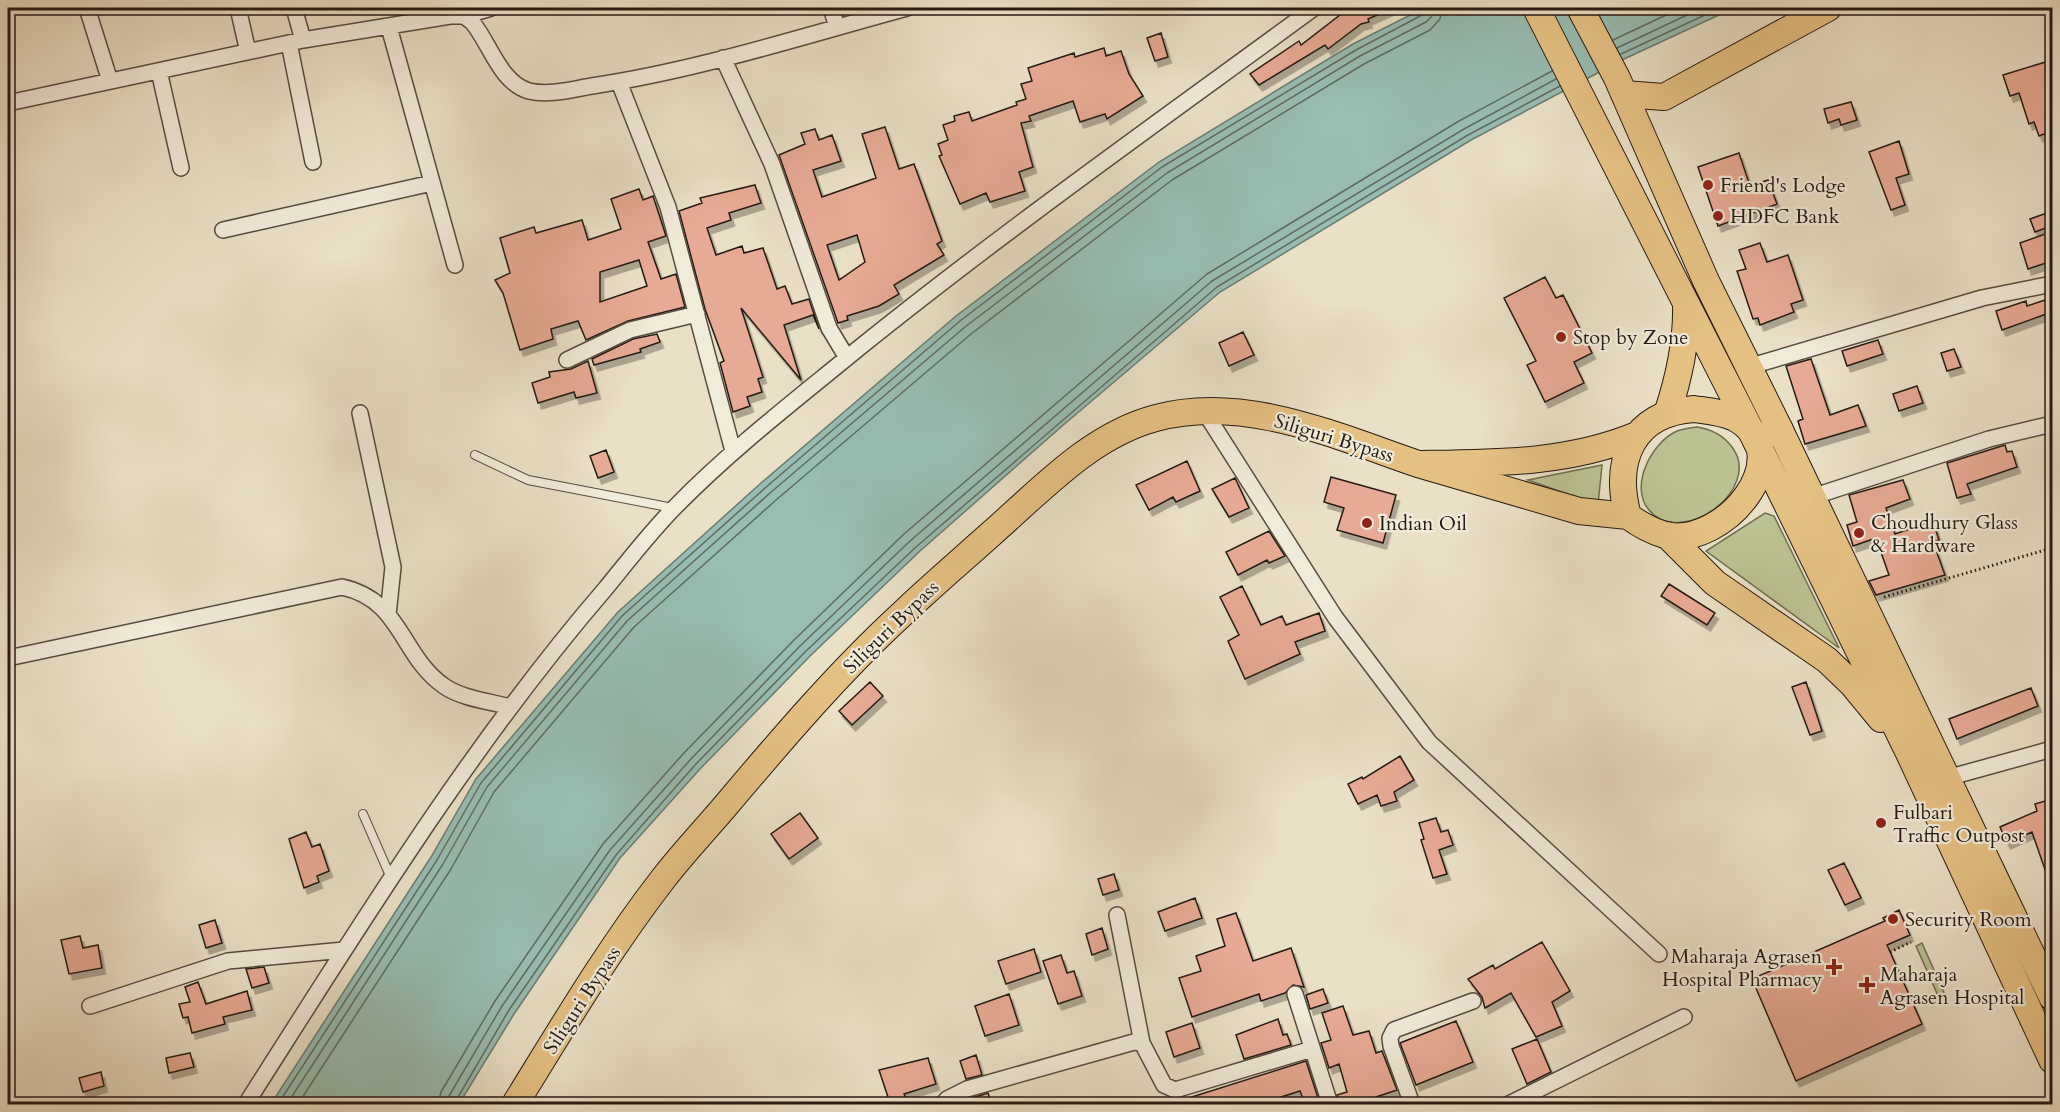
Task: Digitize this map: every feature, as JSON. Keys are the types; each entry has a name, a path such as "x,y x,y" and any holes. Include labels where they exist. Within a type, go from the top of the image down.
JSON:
{"main road":[{"path":"1536,8 1755,439 1908,751 2052,1060"},
{"path":"1580,8 1646,139 1670,202 1748,367 2052,997"},
{"path":"1646,139 1664,97 1828,8"},
{"path":"1620,86 1664,97"},
{"path":"1667,414 1680,371 1686,331 1686,302"},
{"path":"1418,464 1514,463 1570,455 1637,435 1667,414 1694,409 1722,413 1744,425 1755,439 1760,470 1745,500 1731,515 1712,526 1690,533 1667,536"},
{"name":"Siliguri Bypass","path":"515,1104 591,983 664,878 786,734 855,660 945,575 1090,450 1118,432 1157,417 1204,411 1233,411 1274,418 1321,431 1418,464 1579,511 1628,516"},
{"path":"1755,439 1780,430"},
{"path":"1637,435 1624,459 1622,472 1624,500 1628,516 1644,527 1667,536 1715,583 1827,660 1853,685 1908,751"}],"street":[{"path":"87,8 110,81"},
{"path":"238,8 248,52"},
{"path":"294,8 296,42 313,162"},
{"path":"8,103 296,42 442,17 464,16 491,8"},
{"path":"831,8 837,27"},
{"path":"464,16 478,28 512,82 529,91 559,92 619,82 723,58 907,8"},
{"path":"246,1104 391,878 510,707 553,649 673,508 733,452 847,358 1073,181 1314,8"},
{"path":"389,27 455,265"},
{"path":"723,58 772,164 829,328 847,358"},
{"path":"159,71 181,168"},
{"path":"619,82 668,207 733,452"},
{"path":"223,230 432,183"},
{"path":"1748,367 1982,298 2052,284"},
{"path":"567,360 630,330 696,314"},
{"path":"1204,411 1335,617 1429,742 1659,954"},
{"path":"360,413 393,567 388,615"},
{"path":"1812,497 1989,439 2052,424"},
{"path":"8,658 324,588 342,586 375,599 417,657 444,686 458,693 510,707"},
{"path":"1947,778 2052,748"},
{"path":"1116,915 1124,942 1142,1043 1164,1085 1175,1090 1312,1049"},
{"path":"90,1006 228,961 344,950"},
{"path":"1295,994 1330,1104"},
{"path":"1412,1104 1391,1046 1390,1038 1394,1030 1473,1001"},
{"path":"1509,1104 1684,1017"},
{"path":"943,1104 958,1093 998,1079 1116,1047 1142,1043"}],"lane":[{"path":"475,455 528,480 673,508"},
{"path":"363,814 391,878"}],"path":[{"path":"1862,603 2052,548"},
{"path":"1890,952 1911,942"}],"green space":[{"path":"1697,427 1716,433 1732,447 1739,463 1737,480 1728,496 1714,509 1698,518 1680,523 1663,520 1649,510 1643,501 1642,478 1646,467 1651,456 1666,438 1677,431"},
{"path":"1602,465 1598,505 1528,480"},
{"path":"1765,513 1774,516 1839,648 1706,551"},
{"path":"1922,943 1945,995 1939,998 1916,946"}],"water":[{"path":"1424,8 1734,8 1624,59 1471,140 1220,292 1061,427 920,551 810,656 700,769 620,858 514,1014 459,1104 271,1104 431,857 476,779 618,612 761,483 956,316 1159,162 1353,44"}],"building":[{"path":"1349,8 1393,8 1368,19 1369,22 1361,24 1328,49 1325,45 1259,85 1250,74 1299,41 1301,45"},
{"path":"1161,33 1168,57 1155,61 1147,38"},
{"path":"1104,48 1106,56 1121,51 1129,74 1143,96 1107,119 1105,114 1080,122 1073,101 1029,116 1031,121 1021,123 1033,167 1019,172 1025,191 990,202 986,193 960,204 939,156 942,155 938,144 948,140 943,125 955,121 954,116 969,112 972,121 1017,105 1016,102 1026,99 1021,84 1032,81 1028,68 1074,53 1075,57"},
{"path":"2052,60 2052,131 2039,136 2034,122 2029,124 2019,93 2010,96 2003,75"},
{"path":"1851,102 1857,120 1841,125 1839,119 1828,123 1824,109"},
{"path":"885,127 899,169 914,164 942,241 937,244 944,255 894,285 899,294 879,306 847,316 848,320 838,323 779,155 805,144 801,133 815,129 819,140 832,135 841,161 813,170 822,197 876,178 862,134","holes":["857,235 865,262 839,280 827,245"]},
{"path":"1899,141 1909,174 1896,178 1905,205 1891,210 1869,152"},
{"path":"1739,153 1750,186 1768,180 1777,204 1718,226 1698,167"},
{"path":"755,185 761,203 729,213 731,220 707,228 716,255 742,246 744,253 763,248 777,289 785,286 792,304 809,299 819,329 813,315 784,325 801,380 741,308 763,377 758,379 762,392 747,397 750,406 733,412 720,363 724,361 705,309 679,211 702,203 700,198"},
{"path":"639,189 643,200 653,196 666,236 648,242 661,279 676,274 685,307 628,321 586,340 578,321 551,329 553,339 520,350 503,293 495,280 510,273 500,238 534,227 536,233 582,220 588,240 621,229 611,199","holes":["639,260 647,286 600,302 600,272"]},
{"path":"2047,213 2051,226 2035,232 2030,219"},
{"path":"2048,233 2052,246 2052,261 2028,269 2020,243"},
{"path":"1760,243 1767,262 1788,255 1803,300 1791,304 1794,312 1760,325 1758,318 1753,319 1737,271 1746,269 1739,250"},
{"name":"Stop by Zone","path":"1545,277 1556,298 1563,295 1592,353 1574,362 1584,383 1545,402 1527,365 1536,361 1504,298"},
{"path":"2045,300 2049,313 2002,330 1996,311 2026,301 2027,306"},
{"path":"1243,332 1254,355 1229,366 1219,343"},
{"path":"657,334 660,342 640,349 641,352 594,365 592,359 633,339"},
{"path":"1878,340 1883,354 1847,366 1842,351"},
{"path":"1954,349 1961,367 1947,371 1941,353"},
{"path":"1811,359 1830,415 1858,405 1866,426 1805,444 1798,421 1803,419 1786,366"},
{"path":"588,361 597,393 576,398 574,392 538,403 532,383 550,377 549,372 571,369"},
{"path":"1917,386 1923,403 1899,411 1893,394"},
{"path":"2005,445 2007,452 2012,451 2017,467 1967,484 1971,494 1957,498 1947,463"},
{"path":"606,450 614,472 598,478 590,456"},
{"path":"1187,461 1200,491 1176,502 1173,497 1149,510 1136,485"},
{"path":"1331,477 1396,495 1383,543 1337,530 1344,508 1324,502"},
{"path":"1235,478 1249,508 1229,517 1212,489"},
{"path":"1903,480 1910,499 1886,508 1895,534 1933,521 1939,540 1933,542 1945,575 1876,595 1869,581 1889,575 1876,538 1853,546 1847,525 1857,522 1849,495"},
{"path":"1269,531 1285,556 1269,563 1267,560 1238,575 1226,552"},
{"path":"1669,584 1715,613 1707,625 1661,596"},
{"path":"1242,586 1261,625 1282,616 1286,625 1319,613 1325,631 1295,642 1300,654 1245,679 1228,641 1239,635 1220,597"},
{"path":"870,682 883,696 852,725 839,711"},
{"path":"1806,682 1822,731 1810,735 1792,687"},
{"path":"2031,688 2038,706 1957,739 1949,719"},
{"path":"1400,756 1414,780 1394,792 1397,801 1381,806 1377,795 1358,804 1348,784 1362,777 1363,779"},
{"path":"2052,799 2052,883 2050,884 2032,832 2007,843 2000,827 2037,811 2035,804"},
{"path":"800,813 818,838 789,859 771,834"},
{"path":"1436,818 1441,832 1448,830 1453,845 1439,850 1447,874 1433,878 1421,840 1424,839 1419,823"},
{"path":"306,832 312,847 320,844 329,871 317,876 319,882 304,888 289,839"},
{"path":"1844,863 1861,898 1845,905 1828,870"},
{"path":"1114,874 1119,890 1103,895 1098,879"},
{"path":"1195,898 1202,918 1165,931 1158,912"},
{"path":"1899,910 1910,935 1887,945 1922,1024 1796,1081 1752,979 1885,921 1883,918"},
{"path":"1236,913 1253,961 1291,948 1304,987 1293,985 1285,993 1261,1001 1259,994 1192,1017 1179,978 1201,971 1196,956 1225,946 1217,919"},
{"path":"215,920 222,943 206,948 199,925"},
{"path":"1102,928 1108,949 1092,955 1086,934"},
{"path":"80,936 83,948 98,945 102,968 69,974 61,940"},
{"path":"1542,942 1570,991 1552,1002 1562,1026 1536,1037 1511,993 1485,1008 1482,997 1468,979 1493,965 1495,969"},
{"path":"1034,949 1041,972 1006,984 998,961"},
{"path":"1061,955 1067,973 1074,971 1082,996 1058,1004 1043,961"},
{"path":"264,967 269,983 252,988 246,969"},
{"path":"198,982 206,1004 247,991 252,1010 223,1017 225,1024 192,1033 188,1017 183,1018 179,1004 190,1002 185,987"},
{"path":"1323,989 1328,1003 1310,1009 1306,995"},
{"path":"1009,994 1019,1025 985,1036 975,1006"},
{"path":"1343,1006 1353,1035 1369,1031 1376,1053 1382,1051 1397,1090 1376,1097 1379,1104 1340,1104 1337,1095 1347,1092 1339,1064 1329,1068 1321,1043 1331,1040 1322,1013"},
{"path":"1278,1019 1283,1035 1287,1034 1291,1045 1244,1059 1236,1035"},
{"path":"1456,1021 1473,1062 1416,1085 1400,1043"},
{"path":"1192,1023 1200,1048 1174,1057 1166,1032"},
{"path":"1537,1039 1551,1072 1527,1084 1512,1049"},
{"path":"190,1053 194,1067 169,1073 166,1058"},
{"path":"976,1055 982,1075 966,1079 960,1061"},
{"path":"928,1058 936,1084 904,1094 906,1098 890,1103 879,1070"},
{"path":"1306,1061 1320,1104 1305,1104 1300,1091 1259,1104 1177,1104 1176,1102"},
{"path":"101,1072 104,1086 83,1092 79,1078"},
{"path":"988,1093 992,1104 974,1104 972,1098"}],"place":[{"name":"Friend's Lodge","path":"1708,185"},
{"name":"HDFC Bank","path":"1718,216"},
{"name":"Stop by Zone","path":"1561,337"},
{"name":"Indian Oil","path":"1367,523"},
{"name":"Choudhury Glass & Hardware","path":"1859,533"},
{"name":"Fulbari Traffic Outpost","path":"1881,823"},
{"name":"Security Room","path":"1893,919"},
{"name":"Maharaja Agrasen Hospital Pharmacy","path":"1834,967"},
{"name":"Maharaja Agrasen Hospital","path":"1867,985"}]}
